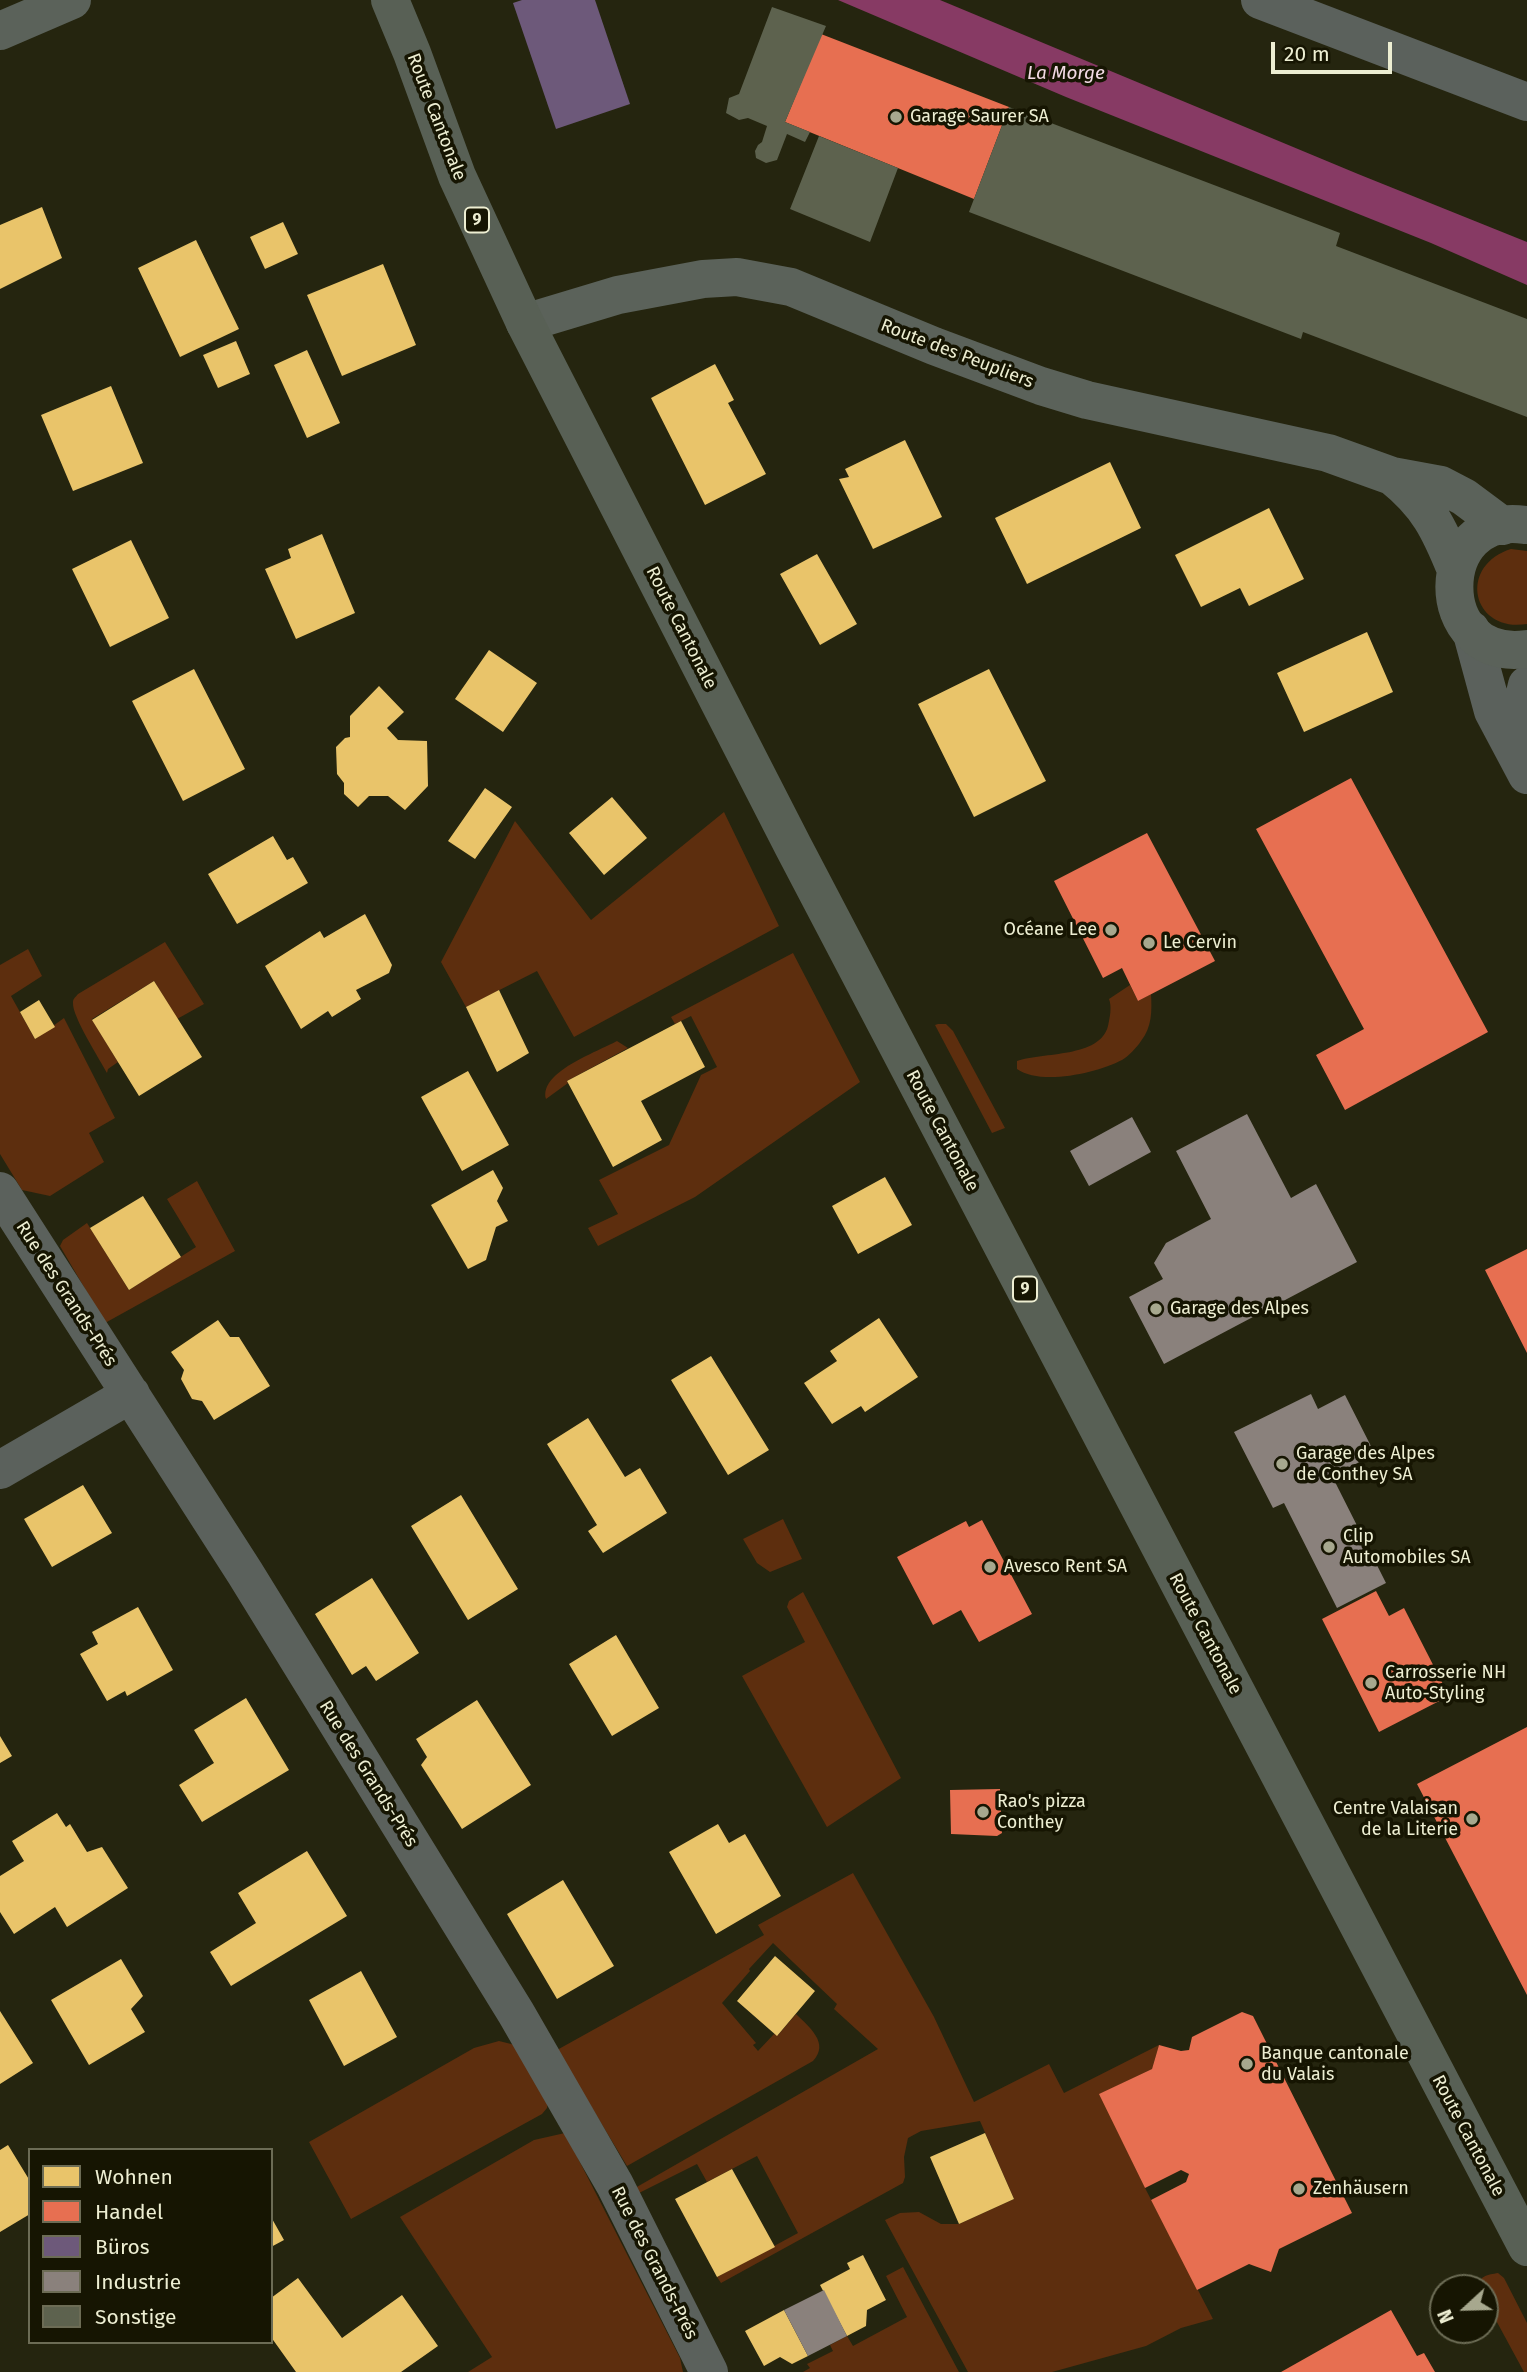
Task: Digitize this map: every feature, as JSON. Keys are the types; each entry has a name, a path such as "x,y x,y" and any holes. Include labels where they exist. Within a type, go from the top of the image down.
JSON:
{"main road":[{"name":"Route Cantonale","path":"390,0 457,176 525,323 786,834 1527,2248"}],"street":[{"path":"0,30 72,0"},
{"path":"1260,0 1527,102"},
{"name":"Route des Peupliers","path":"525,323 618,295 703,279 737,277 791,287 934,346 1064,393 1328,453 1391,476 1441,485 1515,525"},
{"name":"Route des Peupliers","path":"1391,476 1423,505 1444,541 1456,570"},
{"path":"1515,525 1484,533 1474,540 1461,556 1456,570 1454,598 1462,619 1471,631 1493,711 1525,771"},
{"path":"1471,631 1497,647 1507,650 1527,649"},
{"path":"1525,771 1519,718 1527,685"},
{"name":"Rue des Grands-Prés","path":"0,1191 131,1394 572,2107 621,2197 709,2372"},
{"path":"0,1470 131,1394"}],"shaded area":[{"path":"1511,549 1527,551 1527,624 1508,624 1494,618 1484,609 1478,596 1478,583 1483,569 1494,557"},
{"path":"724,812 779,926 574,1037 537,971 466,1007 441,962 515,821 591,920"},
{"path":"165,942 204,1004 177,1019 154,981 92,1019 118,1062 108,1069 107,1073 77,1018 74,999 78,994"},
{"path":"28,949 42,976 11,996 35,1039 64,1018 115,1118 89,1133 104,1162 50,1196 22,1190 0,1154 0,965"},
{"path":"793,953 860,1082 695,1197 598,1246 588,1228 618,1214 599,1180 669,1145 701,1075 717,1067 691,1016 675,1024 671,1017"},
{"path":"1130,985 1138,1001 1151,994 1151,1013 1145,1036 1125,1058 1111,1065 1069,1076 1040,1077 1017,1069 1017,1061 1083,1049 1094,1044 1103,1036 1108,1026 1111,1009 1109,999"},
{"path":"946,1024 953,1031 1005,1128 992,1133 935,1025"},
{"path":"617,1041 628,1048 567,1081 568,1083 546,1099 546,1089 560,1072"},
{"path":"197,1181 235,1251 105,1323 60,1246 63,1240 87,1223 129,1290 196,1247 167,1199"},
{"path":"783,1519 802,1559 770,1572 757,1563 743,1539"},
{"path":"803,1592 901,1778 827,1827 742,1676 805,1642 787,1607 789,1601"},
{"path":"853,1873 934,2017 974,2102 1049,2064 1064,2093 1159,2045 1152,2069 1100,2094 1213,2319 1181,2328 1146,2346 1052,2372 968,2372 885,2220 900,2213 919,2212 941,2224 959,2224 1014,2199 980,2121 921,2131 908,2138 903,2183 721,2283 717,2277 798,2233 757,2156 707,2182 697,2164 637,2194 635,2188 878,2049 834,2009 837,2004 773,1943 722,2003 756,2043 753,2045 758,2051 774,2034 778,2035 796,2014 816,2036 819,2042 818,2054 813,2061 627,2166 557,2050 764,1935 758,1925"},
{"path":"499,2041 515,2045 548,2101 547,2108 542,2114 351,2219 309,2142 474,2048"},
{"path":"565,2133 680,2358 683,2372 468,2372 492,2357 400,2217 534,2140"},
{"path":"903,2267 959,2372 803,2372 810,2368 807,2364 833,2351 830,2345 847,2336 853,2346 907,2317 886,2276"},
{"path":"1498,2273 1504,2278 1527,2323 1527,2372 1524,2372 1499,2326 1499,2274 1492,2274"}],"water":[{"name":"La Morge","path":"838,0 940,0 1527,242 1527,285 1431,243 1066,97"}],"building: Wohnen":[{"path":"42,207 62,258 0,289 0,225"},
{"path":"283,222 298,254 265,269 250,237"},
{"path":"196,240 239,329 180,357 138,268"},
{"path":"383,264 416,345 342,376 307,295"},
{"path":"236,341 250,374 218,388 203,355"},
{"path":"307,350 340,423 307,438 274,365"},
{"path":"715,364 734,400 728,403 766,474 705,505 651,398"},
{"path":"111,386 143,463 73,491 41,415"},
{"path":"905,440 942,517 873,549 839,479 849,477 845,469"},
{"path":"1110,462 1141,528 1027,584 995,518"},
{"path":"1269,508 1304,579 1249,606 1240,588 1201,607 1175,555"},
{"path":"322,534 355,613 296,639 265,569 291,558 288,549"},
{"path":"131,540 169,618 110,647 72,569"},
{"path":"817,554 857,624 820,645 780,574"},
{"path":"1367,632 1393,692 1304,732 1277,673"},
{"path":"489,650 537,683 503,732 455,699"},
{"path":"194,669 245,769 183,801 132,701"},
{"path":"989,669 1046,781 974,817 918,704"},
{"path":"379,686 404,712 387,728 398,740 427,741 428,786 405,810 388,796 369,796 358,807 344,794 344,783 337,774 336,747 350,737 350,716"},
{"path":"485,788 512,807 475,859 448,841"},
{"path":"612,797 647,838 604,875 569,833"},
{"path":"273,836 287,860 293,857 308,883 237,924 208,874"},
{"path":"365,914 392,965 389,973 356,990 361,999 332,1017 328,1011 301,1029 265,966 320,931 324,938"},
{"path":"154,981 202,1057 139,1096 92,1020"},
{"path":"499,990 529,1053 497,1072 466,1007"},
{"path":"39,1000 55,1027 35,1039 20,1012"},
{"path":"681,1021 705,1067 641,1101 662,1140 613,1167 567,1081"},
{"path":"468,1071 509,1145 462,1171 421,1097"},
{"path":"493,1170 503,1188 497,1201 508,1221 496,1227 486,1260 468,1269 431,1205"},
{"path":"885,1177 912,1225 858,1254 832,1206"},
{"path":"143,1196 181,1257 129,1290 90,1228"},
{"path":"879,1318 918,1377 865,1412 861,1406 832,1424 804,1383 837,1361 830,1351"},
{"path":"218,1320 230,1337 239,1337 270,1386 214,1420 202,1401 192,1399 181,1379 184,1370 171,1352"},
{"path":"711,1356 769,1450 728,1475 671,1380"},
{"path":"588,1418 625,1477 640,1468 667,1513 603,1553 588,1531 597,1525 547,1444"},
{"path":"83,1485 112,1533 52,1567 24,1519"},
{"path":"461,1495 518,1589 468,1620 411,1526"},
{"path":"372,1578 419,1653 376,1681 366,1666 352,1675 315,1614"},
{"path":"138,1607 173,1670 127,1696 125,1691 107,1701 80,1654 98,1644 92,1632"},
{"path":"616,1635 659,1708 612,1736 569,1664"},
{"path":"246,1698 289,1770 202,1822 179,1785 214,1763 194,1730"},
{"path":"477,1700 531,1785 462,1829 421,1765 427,1757 416,1739"},
{"path":"0,1736 12,1756 0,1763"},
{"path":"57,1813 66,1827 70,1824 87,1852 102,1847 128,1888 67,1927 55,1907 14,1934 0,1912 0,1876 24,1861 12,1841"},
{"path":"718,1824 729,1843 745,1834 781,1896 716,1934 669,1852"},
{"path":"307,1851 347,1916 231,1986 210,1952 256,1923 238,1893"},
{"path":"563,1880 614,1966 557,1999 507,1914"},
{"path":"775,1956 815,1991 777,2036 737,2001"},
{"path":"121,1959 143,1996 131,2009 145,2032 89,2065 51,2000"},
{"path":"361,1971 397,2037 344,2066 309,2000"},
{"path":"0,2011 33,2063 0,2084"},
{"path":"985,2133 1014,2199 959,2224 930,2157"},
{"path":"8,2145 28,2178 28,2215 0,2232 0,2150"},
{"path":"732,2169 775,2247 717,2277 675,2199"},
{"path":"273,2221 284,2240 273,2246"},
{"path":"863,2255 886,2300 867,2310 866,2326 847,2336 820,2285 850,2269 847,2263"},
{"path":"298,2278 342,2338 402,2295 438,2346 401,2372 296,2372 273,2340 273,2297"},
{"path":"784,2310 808,2356 792,2364 780,2357 764,2366 745,2331"}],"building: Handel":[{"path":"821,34 1009,107 974,199 785,122"},
{"path":"1351,778 1488,1032 1345,1110 1316,1055 1364,1029 1256,829"},
{"path":"1147,833 1215,961 1138,1001 1122,968 1103,978 1054,881"},
{"path":"1527,1249 1527,1353 1485,1270"},
{"path":"982,1520 1032,1614 979,1642 961,1610 933,1625 897,1557 966,1521 969,1527"},
{"path":"1376,1591 1389,1616 1404,1608 1449,1696 1379,1732 1322,1619"},
{"path":"1527,1727 1527,1995 1417,1784"},
{"path":"1000,1789 1002,1833 997,1836 951,1834 950,1790"},
{"path":"1242,2012 1253,2016 1352,2213 1279,2249 1271,2272 1249,2264 1197,2290 1151,2200 1186,2182 1189,2174 1181,2170 1145,2188 1099,2094 1152,2069 1159,2045 1181,2051 1189,2050 1192,2037"},
{"path":"1391,2310 1417,2356 1424,2353 1435,2372 1281,2372"}],"building: Büros":[{"path":"522,0 595,0 630,104 556,129 513,3"}],"building: Industrie":[{"path":"1247,1114 1291,1198 1316,1184 1357,1262 1164,1364 1129,1297 1163,1279 1154,1263 1166,1243 1211,1219 1176,1151"},
{"path":"1132,1117 1151,1152 1089,1186 1070,1151"},
{"path":"1311,1394 1318,1409 1345,1395 1375,1454 1332,1476 1386,1583 1337,1608 1284,1503 1273,1508 1234,1432"},
{"path":"824,2290 847,2336 808,2356 784,2310"}],"building: Sonstige":[{"path":"772,7 826,26 785,122 810,132 805,142 787,134 777,160 766,163 756,158 755,151 762,142 767,126 748,118 739,120 726,113 729,98 739,94"},
{"path":"1009,107 1340,233 1336,246 1527,319 1527,417 1303,332 1301,339 969,212"},
{"path":"819,136 898,168 870,242 790,209"}],"place":[{"name":"Garage Saurer SA","path":"896,117"},
{"name":"Océane Lee","path":"1111,930"},
{"name":"Le Cervin","path":"1149,943"},
{"name":"Garage des Alpes","path":"1156,1309"},
{"name":"Garage des Alpes de Conthey SA","path":"1282,1464"},
{"name":"Clip Automobiles SA","path":"1329,1547"},
{"name":"Avesco Rent SA","path":"990,1567"},
{"name":"Carrosserie NH Auto-Styling","path":"1371,1683"},
{"name":"Rao's pizza Conthey","path":"983,1812"},
{"name":"Centre Valaisan de la Literie","path":"1472,1819"},
{"name":"Banque cantonale du Valais","path":"1247,2064"},
{"name":"Zenhäusern","path":"1299,2189"}]}
